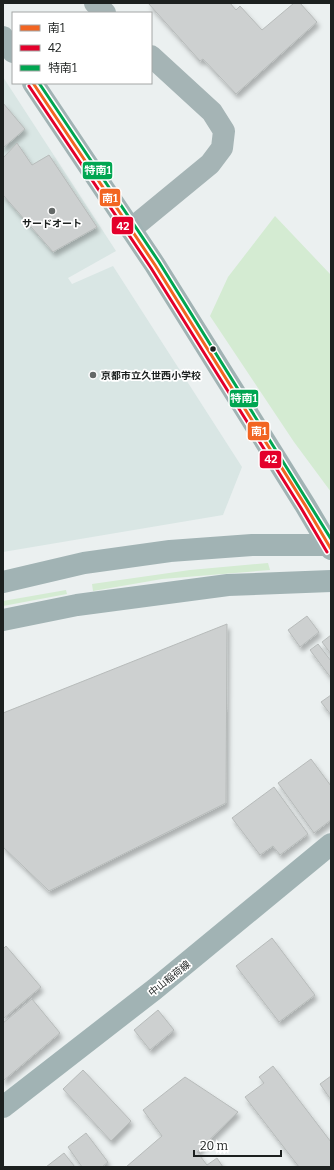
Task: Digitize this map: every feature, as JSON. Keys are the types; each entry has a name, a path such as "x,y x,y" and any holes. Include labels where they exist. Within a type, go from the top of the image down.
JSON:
{"street":[{"path":"95,3 104,12"},
{"path":"3,37 12,50"},
{"path":"131,229 210,164 222,148 224,131 212,112 152,57"},
{"path":"35,84 131,229 330,546"},
{"path":"3,582 84,564 170,551 252,545 330,546"},
{"path":"3,620 77,605 228,585 331,581"},
{"name":"中山稲荷線","path":"3,1107 155,989 331,844"}],"shaded area":[{"name":"京都市立久世西小学校","path":"3,77 116,251 68,278 72,284 113,266 242,467 223,515 3,552"}],"green space":[{"path":"275,216 331,275 331,492 294,442 210,316 228,277"},
{"path":"268,563 270,570 162,579 93,591 92,584 190,570"},
{"path":"66,590 67,594 3,606 3,601"}],"building":[{"path":"148,3 230,3 236,10 240,6 262,30 294,3 300,3 317,22 236,94 203,59 200,61"},
{"path":"3,103 25,129 3,148"},
{"name":"サードオート","path":"17,143 32,165 49,155 97,227 53,252 3,195 3,158"},
{"path":"307,616 319,632 300,647 288,630"},
{"path":"227,624 226,803 49,891 3,847 3,713"},
{"path":"331,635 331,654 322,642"},
{"path":"318,644 331,661 331,678 310,650"},
{"path":"331,695 331,715 321,702"},
{"path":"311,759 331,786 331,820 314,833 278,783"},
{"path":"274,787 308,834 280,855 273,846 260,855 232,818"},
{"path":"272,938 315,995 279,1022 236,966"},
{"path":"6,946 41,987 3,1019 3,949"},
{"path":"32,999 60,1033 3,1081 3,1023"},
{"path":"158,1010 174,1030 150,1050 134,1030"},
{"path":"273,1066 331,1142 331,1167 299,1167 245,1097 264,1083 259,1077"},
{"path":"83,1070 131,1121 111,1141 63,1089"},
{"path":"331,1076 331,1100 320,1084"},
{"path":"185,1077 238,1112 197,1152 207,1165 217,1158 223,1167 126,1167 162,1136 143,1110"},
{"path":"86,1133 108,1162 102,1167 82,1167 68,1147"},
{"path":"64,1153 75,1167 46,1167"}],"transit line":[{"name":"南1","path":"34,84 155,265 331,549"},
{"name":"特南1","path":"40,84 159,262 331,539"},
{"name":"42","path":"29,86 151,268 327,552"}],"place":[{"name":"サードオート","path":"52,211"},
{"name":"京都市立久世西小学校","path":"93,375"}]}
